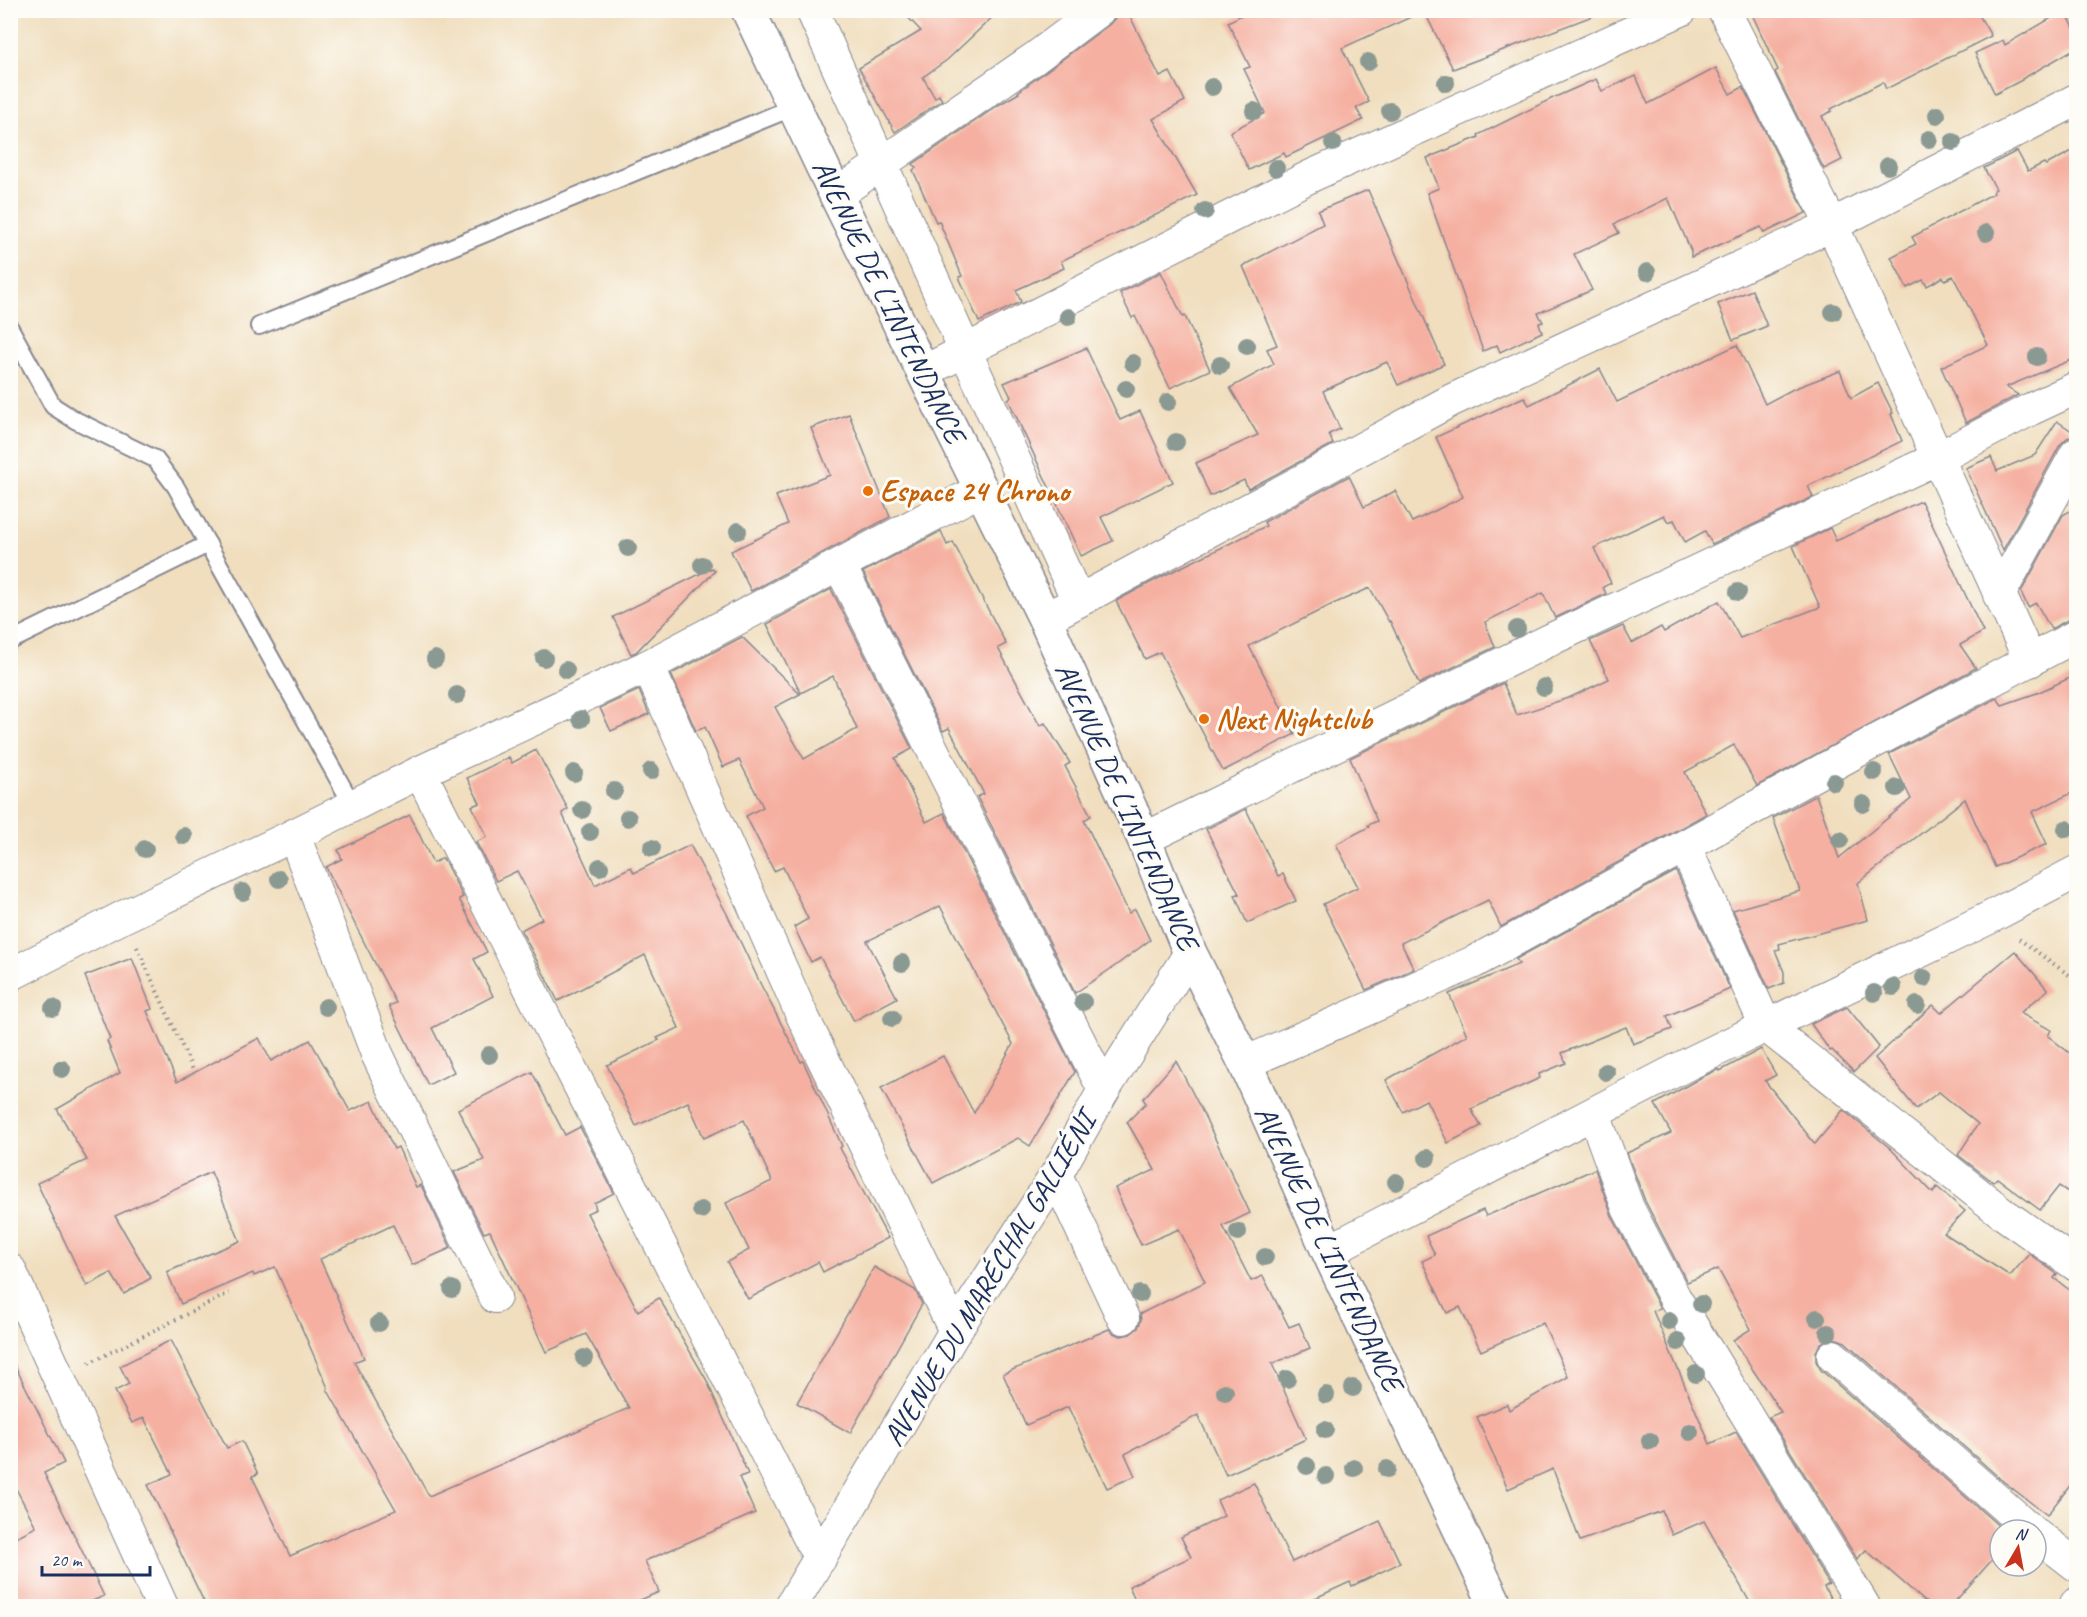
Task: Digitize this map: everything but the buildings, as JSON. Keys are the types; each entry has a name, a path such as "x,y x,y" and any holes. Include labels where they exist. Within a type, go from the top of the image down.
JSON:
{"main road":[{"name":"AVENUE DE L'INTENDANCE","path":"748,10 836,195 1045,619 1144,839 1190,953 1245,1063 1328,1251 1496,1606"}],"street":[{"path":"812,10 1078,601"},
{"path":"836,195 1035,58 1098,10"},
{"path":"923,372 1311,176 1681,10"},
{"path":"1724,10 1832,225 2030,661"},
{"path":"1045,619 1452,400 1832,225 2076,100"},
{"path":"1144,839 1556,637 1938,458 2076,388"},
{"path":"1999,595 2076,454"},
{"path":"10,975 123,917 294,836 420,772 648,666 982,489"},
{"path":"840,566 1104,1090"},
{"path":"1245,1063 1474,962 1872,743 2076,636"},
{"path":"648,666 800,1011 955,1331"},
{"path":"420,772 819,1559"},
{"path":"294,836 377,1054 495,1297"},
{"path":"1685,847 1766,1026 2005,1215 2076,1265"},
{"path":"1328,1251 1766,1026 1989,918 2076,872"},
{"name":"AVENUE DU MARÉCHAL GALLIÉNI","path":"790,1606 955,1331 1056,1175 1104,1090 1190,953"},
{"path":"1594,1114 1628,1208 1674,1298 1864,1606"},
{"path":"1056,1175 1122,1318"},
{"path":"10,1270 162,1606"},
{"path":"1833,1356 2017,1518"},
{"path":"2048,1543 2076,1565"}],"lane":[{"path":"259,326 794,107"},
{"path":"10,327 54,406 75,420 155,459 176,487 353,806"},
{"path":"10,641 208,544"}],"path":[{"path":"123,917 193,1070"},
{"path":"1989,918 2076,980"},
{"path":"59,1378 229,1293"}],"place":[{"name":"Espace 24 Chrono","path":"868,491"},
{"name":"Next Nightclub","path":"1204,719"}]}
